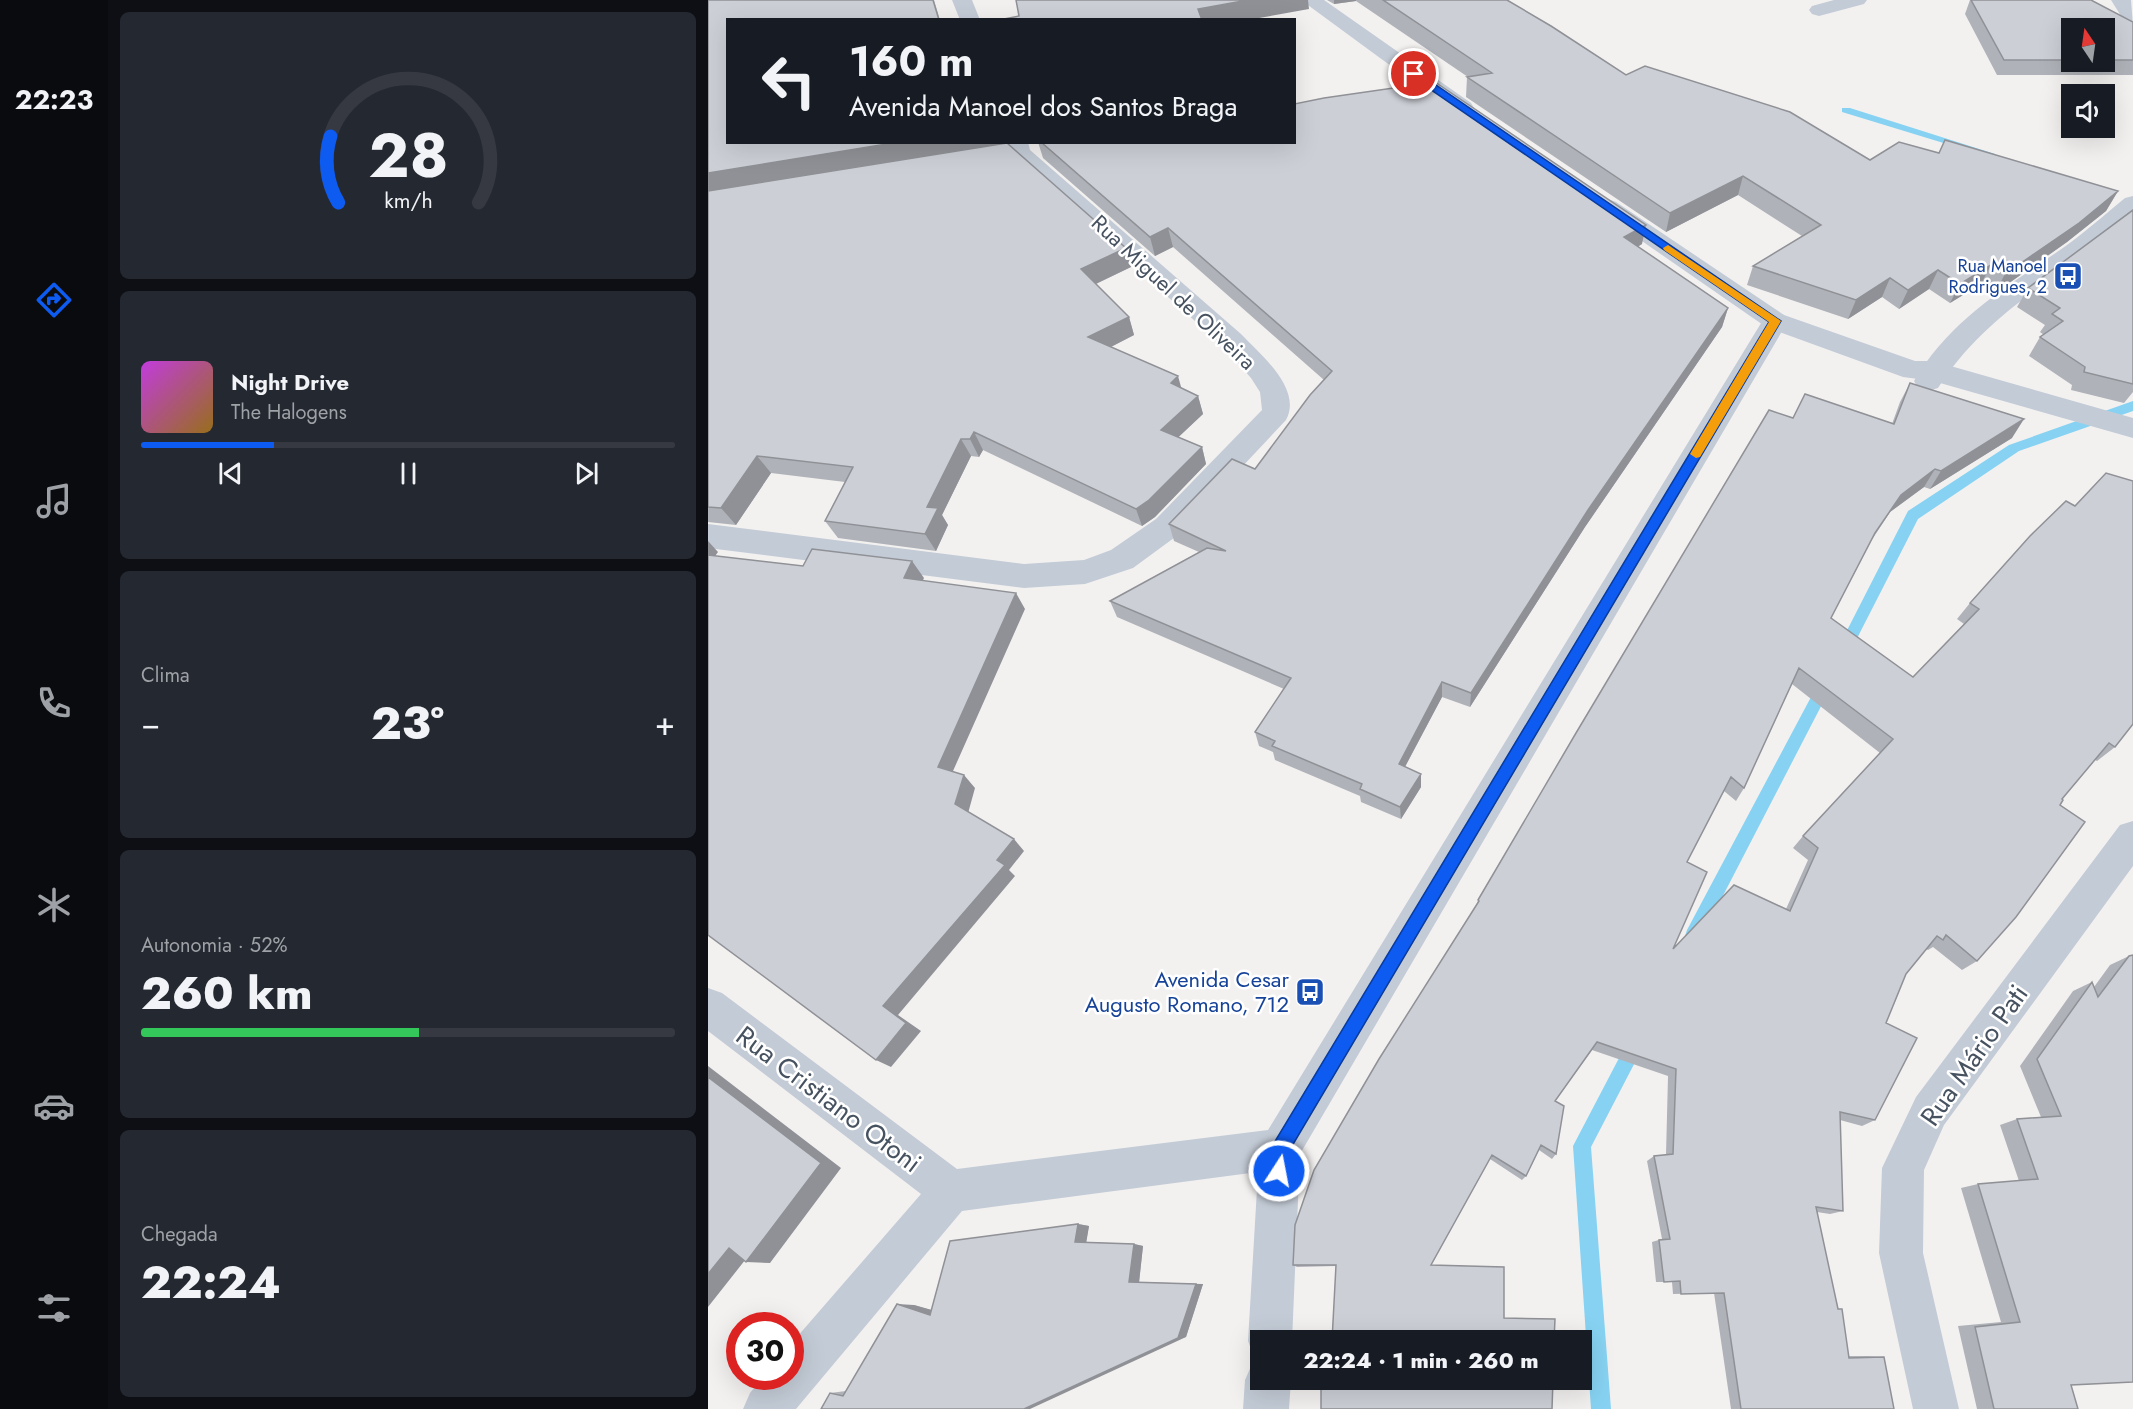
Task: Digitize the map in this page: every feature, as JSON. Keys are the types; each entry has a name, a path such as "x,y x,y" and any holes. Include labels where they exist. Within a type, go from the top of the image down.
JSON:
{"street":[{"path":"962,0 969,18"},
{"path":"1311,0 1420,88 1480,120"},
{"path":"1819,10 1857,0"},
{"path":"2121,0 2133,20"},
{"path":"1011,151 1053,148"},
{"name":"Rua Miguel de Oliveira","path":"708,536 1024,576 1085,572 1122,559 1167,527 1276,413 1274,391 1261,371 1232,340 1011,151"},
{"path":"1588,194 1775,321 1925,374 2032,406 2133,428"},
{"path":"1925,374 1982,315 2092,239 2133,203"},
{"path":"1271,1330 1280,1149 1775,321"},
{"path":"2032,406 2133,448"},
{"name":"Rua Mário Pati","path":"1936,1409 1901,1253 1904,1167 1930,1111 2133,837"},
{"name":"Rua Cristiano Otoni","path":"708,1007 951,1191"},
{"path":"766,1409 951,1191 1280,1149"},
{"path":"1266,1409 1267,1390"}],"building":[{"path":"708,0 933,0 938,18 726,18 726,144 887,144 708,173"},
{"path":"1016,0 1248,0 1198,9 1201,18 1009,18 1019,16"},
{"path":"1383,0 1507,0 1626,75 1645,66 1790,112 1870,160 1899,142 1939,153 1945,140 2118,191 2079,223 2005,274 1991,265 1960,284 1938,270 1908,290 1890,278 1856,300 1753,266 1821,225 1743,176 1670,213 1467,77 1492,73"},
{"path":"1971,0 2091,0 2133,22 2133,60 2115,60 2115,18 2061,18 2061,60 2004,60"},
{"path":"1435,82 1646,225 1624,237 1728,308 1588,510 1471,693 1442,682 1399,764 1421,774 1400,807 1360,789 1362,784 1272,746 1275,741 1255,732 1291,678 1110,601 1207,548 1226,551 1169,524 1232,459 1255,469 1310,395 1332,371 1168,228 1150,237 1043,144 1296,144 1296,104"},
{"path":"1008,144 1126,248 1081,269 1129,317 1088,337 1178,376 1171,383 1198,396 1161,430 1202,447 1149,500 1136,509 974,432 970,439 961,439 927,507 938,508 925,534 825,521 853,467 757,456 721,508 708,507 708,191"},
{"path":"2133,210 2133,384 2084,372 2085,367 2040,337 2063,321 2052,314 2060,308 2028,288"},
{"path":"1910,383 2024,419 1941,471 1935,469 1901,495 1875,533 1831,618 1913,677 1979,609 1970,603 2030,536 2066,501 2075,506 2106,473 2133,481 2133,724 2115,747 2109,743 2062,799 2060,805 2085,822 2016,917 1977,961 1946,935 1943,940 1937,936 1906,974 1886,1023 1917,1038 1875,1120 1840,1112 1843,1211 1816,1207 1838,1309 1842,1309 1849,1358 1884,1357 1894,1409 1741,1409 1724,1293 1681,1294 1680,1281 1664,1282 1659,1240 1670,1239 1654,1156 1673,1154 1676,1069 1597,1042 1555,1101 1564,1106 1556,1154 1541,1145 1526,1176 1492,1155 1431,1265 1504,1267 1504,1318 1555,1319 1554,1330 1333,1330 1336,1265 1293,1265 1295,1225 1314,1170 1379,1059 1479,901 1576,733 1769,410 1793,418 1805,394 1894,424","holes":["1799,668 1893,739 1803,836 1818,848 1790,911 1734,885 1673,949 1707,872 1687,862 1731,777 1744,788"]},
{"path":"812,549 912,561 904,578 1016,593 938,767 964,775 955,804 1014,839 997,860 1005,865 883,1006 906,1023 876,1060 708,935 708,555 803,566"},
{"path":"2133,955 2133,1382 2071,1385 2078,1409 1994,1409 1975,1327 2020,1322 1978,1184 2038,1179 2017,1119 2061,1116 2037,1059 2092,982 2098,997 2129,956"},
{"path":"708,1077 821,1163 746,1262 729,1248 708,1274"},
{"path":"1078,1224 1075,1242 1134,1244 1129,1282 1196,1284 1178,1338 1024,1409 821,1409 830,1393 843,1396 897,1304 930,1315 950,1241"},
{"path":"1321,1390 1553,1390 1552,1409 1321,1409"}],"waterway":[{"path":"1846,110 1990,154"},
{"path":"1844,650 1913,515 2014,448 2133,406"},
{"path":"1693,936 1824,687"},
{"path":"1601,1409 1582,1146 1635,1045"}],"slow traffic":[{"path":"1668,248 1775,321 1696,454"}],"place":[{"name":"Rua Manoel Rodrigues, 2","path":"2068,276"},
{"name":"Avenida Cesar Augusto Romano, 712","path":"1310,992"}],"route":[{"path":"1279,1171 1280,1149 1775,321 1414,74"}]}
